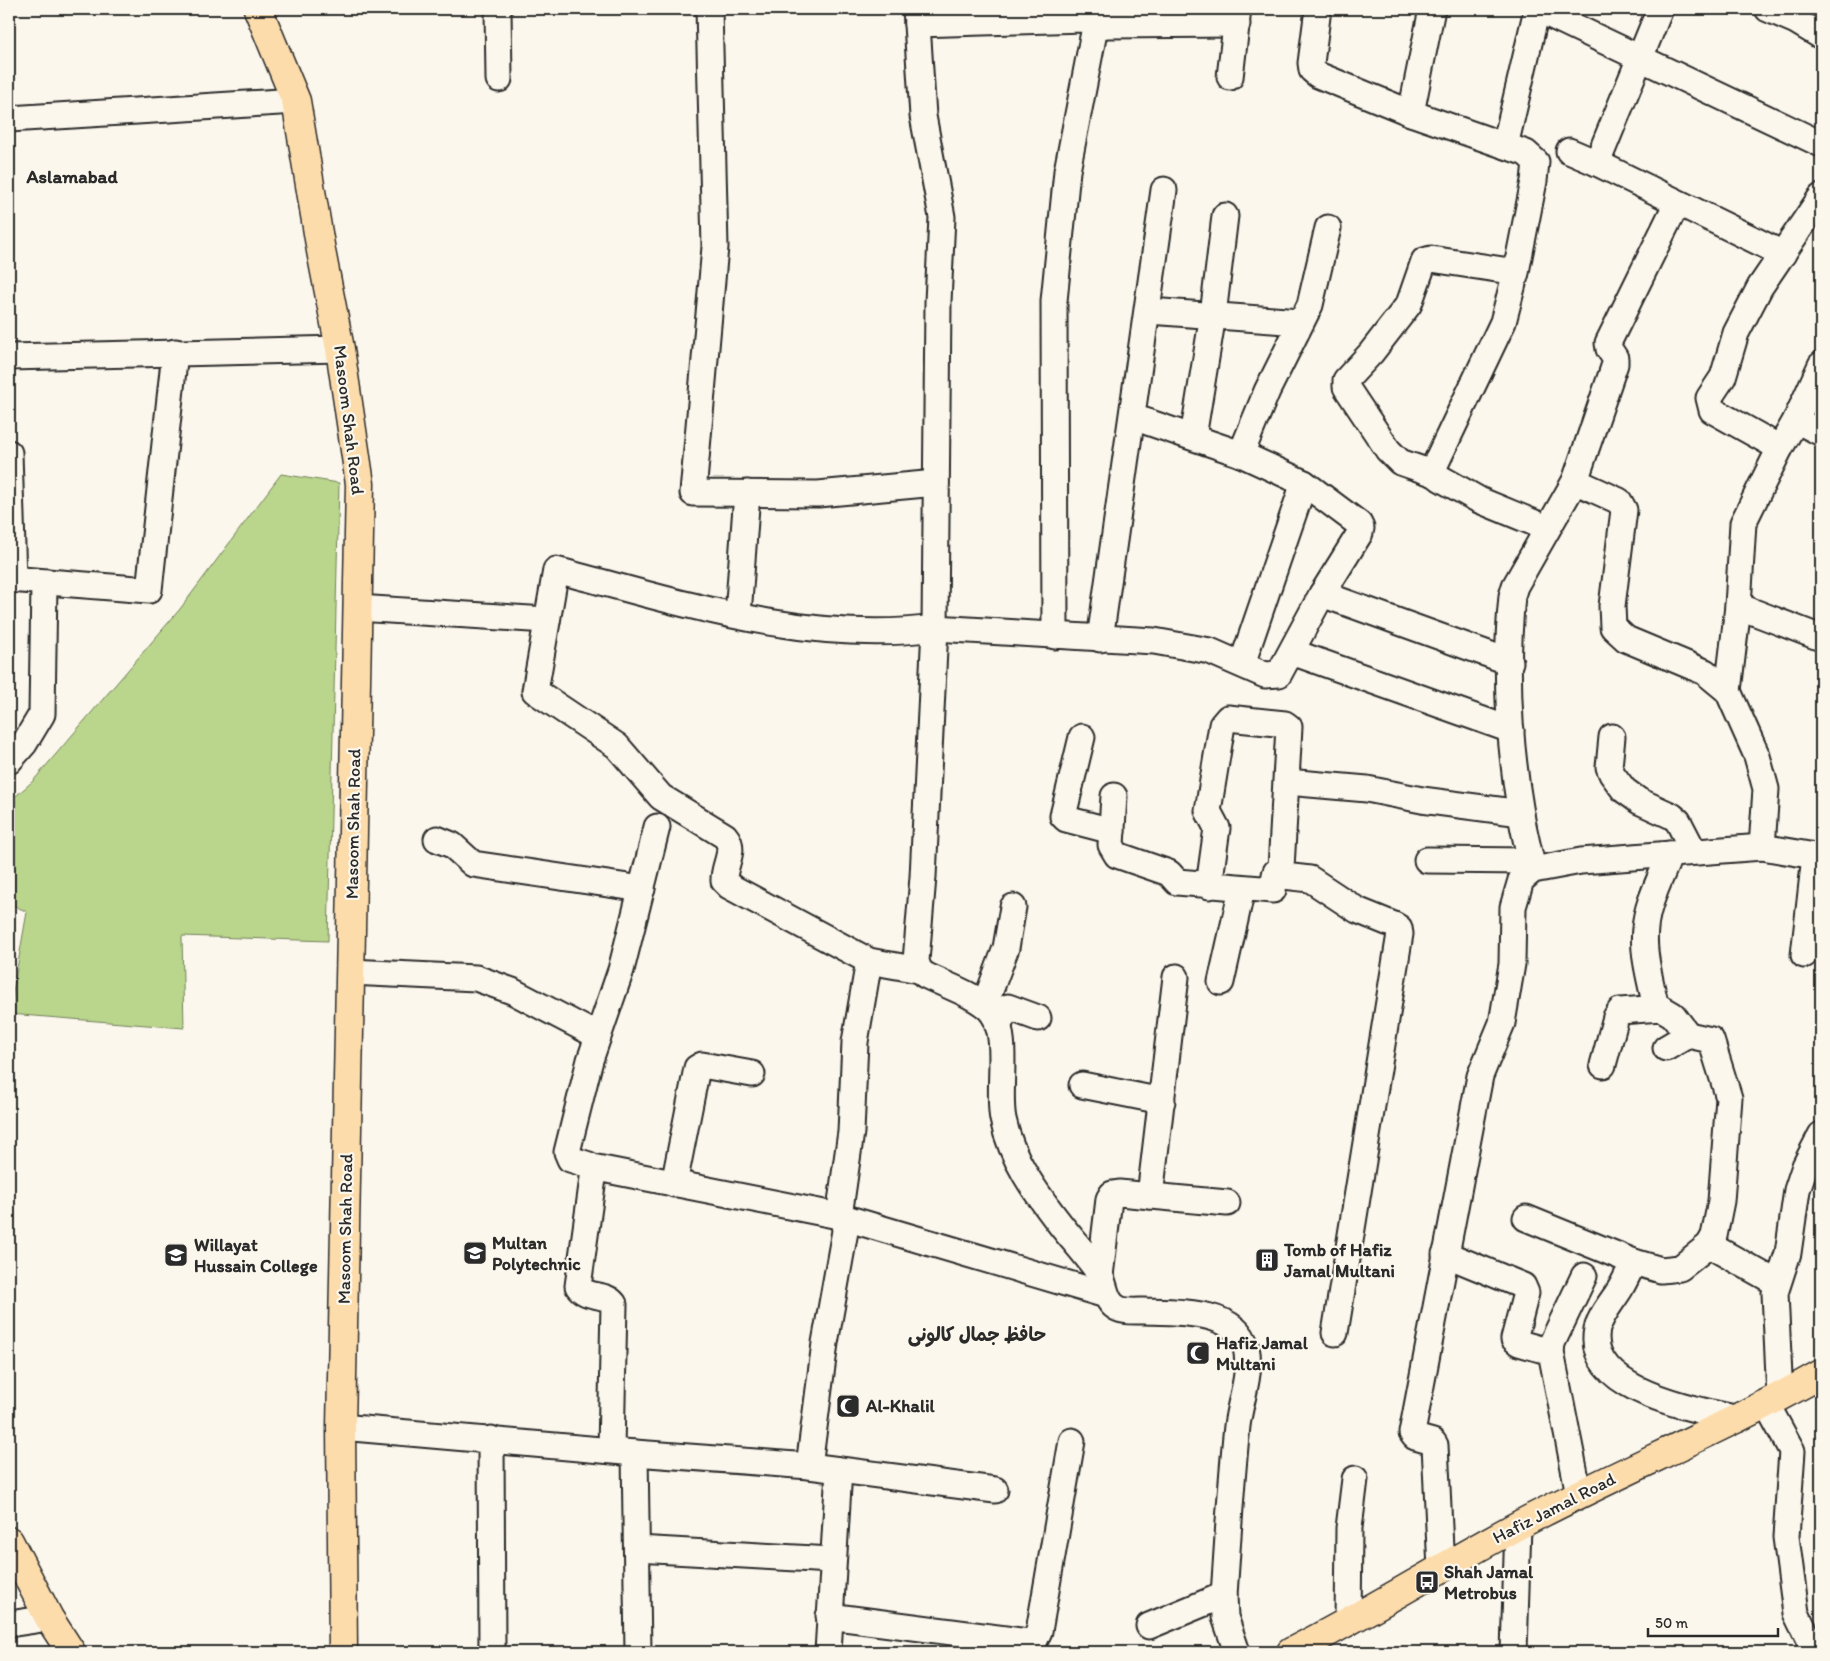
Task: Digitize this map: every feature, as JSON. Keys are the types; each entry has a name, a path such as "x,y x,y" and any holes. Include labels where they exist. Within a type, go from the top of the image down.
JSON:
{"main road":[{"name":"Masoom Shah Road","path":"258,9 296,102 321,251 340,349 360,484 340,1426 343,1652"},
{"name":"Hafiz Jamal Road","path":"1291,1652 1348,1623 1518,1525 1738,1419 1821,1374"},
{"path":"9,1541 49,1618 71,1652"}],"street":[{"path":"709,9 714,247 693,493 818,494 936,483"},
{"path":"1318,9 1311,63 1312,70 1318,76 1411,113 1526,153 1536,162 1516,272 1503,322 1437,461 1435,474"},
{"path":"1411,113 1432,9"},
{"path":"1504,146 1537,9 1821,144"},
{"path":"1597,163 1660,9"},
{"path":"1768,9 1799,15 1821,36"},
{"path":"919,970 915,948 923,877 936,628 938,302 942,217 923,116 917,16 1066,14 1099,26 1238,17 1230,77"},
{"path":"498,26 499,79"},
{"path":"1055,636 1054,301 1068,172 1094,32 1099,26"},
{"path":"9,120 296,102"},
{"path":"1569,151 1783,254"},
{"path":"1100,639 1164,190"},
{"path":"1780,448 1712,410 1709,398 1723,377 1736,333 1752,302 1821,197"},
{"path":"1441,1569 1435,1445 1433,1442 1415,1437 1412,1433 1480,1076 1502,1023 1512,964 1513,907 1522,880 1532,866 1521,813 1511,730 1510,662 1512,596 1515,586 1575,481 1614,364 1615,358 1609,349 1608,343 1677,203"},
{"path":"1193,437 1213,315 1225,216"},
{"path":"1241,454 1300,322 1310,305 1328,228"},
{"path":"1516,272 1431,259 1424,260 1409,304 1371,353 1346,380 1346,387 1388,450 1400,462 1435,474 1480,500 1547,528"},
{"path":"1148,311 1300,322"},
{"path":"9,357 340,349"},
{"path":"9,453 11,579 44,584 149,590 175,352"},
{"path":"1728,692 1738,606 1743,523 1796,420 1821,365"},
{"path":"1133,417 1241,454 1304,483 1359,524 1361,528 1322,594 1279,674 1273,676 1265,675 1242,664 1200,649 1154,641 936,628 899,633 846,633 738,615 556,570 535,691 617,746 661,796 725,836 730,842 731,851 723,872 724,881 729,886 869,961 919,970 925,975 985,1004 994,1014 998,1026 1003,1119 1013,1148 1034,1190 1103,1285 1112,1305 1121,1310 1178,1312 1228,1322 1240,1332 1246,1347 1246,1388 1237,1424 1224,1595 1225,1617 1237,1652"},
{"path":"1796,420 1821,433"},
{"path":"1575,481 1619,501 1624,510 1612,606 1613,627 1626,639 1705,672 1728,692 1757,756 1766,789 1762,847"},
{"path":"1242,664 1304,483"},
{"path":"738,615 747,493"},
{"path":"9,761 24,744 42,714 44,584"},
{"path":"1322,594 1510,662"},
{"path":"1738,606 1821,638"},
{"path":"357,608 547,620"},
{"path":"1292,652 1511,730"},
{"path":"1114,796 1111,845 1117,855 1169,873 1177,882 1209,886 1242,889 1273,890 1275,875 1281,868 1289,727 1285,724 1228,718 1224,721 1208,811 1217,828 1209,886"},
{"path":"1082,737 1063,816 1066,819 1112,831"},
{"path":"1612,737 1609,767 1624,790 1639,801 1672,816 1678,821 1682,853 1649,908 1645,927 1644,948 1656,1008"},
{"path":"1287,782 1367,789 1422,800 1521,813"},
{"path":"657,827 621,970 598,1036 566,1152 570,1159 592,1167 838,1216 1103,1285"},
{"path":"437,839 452,845 473,864 642,889"},
{"path":"1427,860 1532,866 1762,847 1818,857 1804,955"},
{"path":"1275,875 1310,879 1357,910 1399,928 1400,934 1335,1332"},
{"path":"1221,982 1242,889"},
{"path":"985,1004 1006,948 1013,907"},
{"path":"810,1466 825,1343 845,1231 844,1223 838,1216 851,1132 855,1042 869,961"},
{"path":"350,972 476,978 512,991 598,1036"},
{"path":"1150,1196 1176,978"},
{"path":"998,1026 1008,1007 1038,1018"},
{"path":"1526,1218 1634,1262 1661,1270 1680,1268 1709,1245 1714,1236 1720,1201 1729,1098 1711,1040 1688,1035 1672,1015 1661,1008 1623,1010 1618,1012 1603,1065"},
{"path":"1666,1048 1688,1035"},
{"path":"674,1184 699,1066 752,1074"},
{"path":"1082,1086 1162,1101"},
{"path":"1815,1652 1796,1613 1787,1546 1792,1451 1774,1401 1775,1293 1788,1254 1797,1190 1805,1166 1821,1135"},
{"path":"592,1167 594,1176 578,1286 586,1293 608,1298 614,1304 623,1452 637,1548 638,1652"},
{"path":"1103,1285 1109,1199 1112,1194 1119,1193 1227,1203"},
{"path":"1709,1245 1777,1283"},
{"path":"1445,1254 1523,1286 1526,1293 1514,1339 1519,1343 1551,1352"},
{"path":"1634,1262 1597,1329 1596,1340 1603,1360 1635,1390 1650,1396 1738,1419"},
{"path":"1580,1494 1551,1352 1552,1343 1584,1276"},
{"path":"340,1426 623,1452 810,1466 995,1490"},
{"path":"491,1439 492,1652"},
{"path":"829,1616 979,1637 1028,1642 1035,1640 1039,1631 1072,1441"},
{"path":"828,1652 832,1560 839,1470"},
{"path":"1348,1623 1349,1528 1355,1479"},
{"path":"1514,1652 1518,1525"},
{"path":"637,1548 832,1560"},
{"path":"1149,1626 1224,1595"},
{"path":"9,1624 49,1618"}],"green space":[{"path":"281,474 339,483 328,941 182,936 184,1028 9,1014 27,912 9,903 9,802 33,781 180,609"}],"place":[{"name":"Multan Polytechnic","path":"475,1253"},
{"name":"Willayat Hussain College","path":"176,1255"},
{"name":"Tomb of Hafiz Jamal Multani","path":"1267,1260"},
{"name":"Hafiz Jamal Multani","path":"1198,1353"},
{"name":"Al-Khalil","path":"848,1406"},
{"name":"Shah Jamal Metrobus","path":"1427,1582"}],"district":[{"name":"Aslamabad","path":"72,176"},
{"name":"حافظ جمال کالونی","path":"977,1334"}]}
